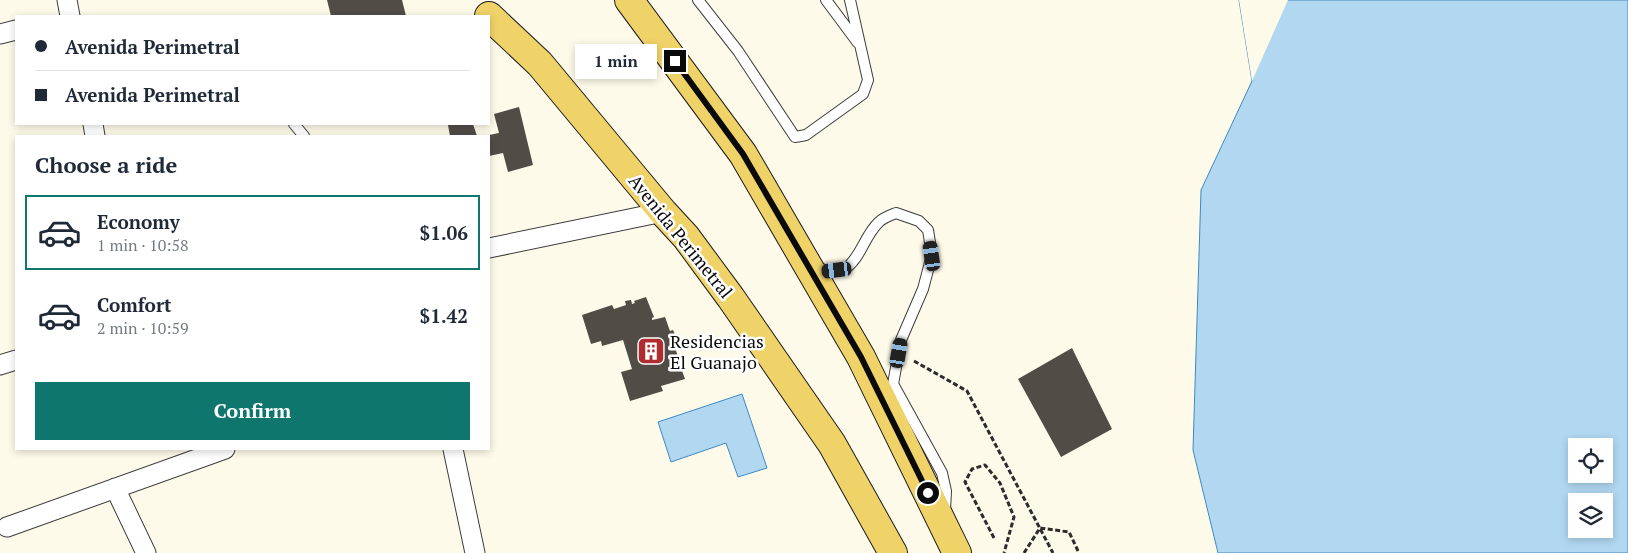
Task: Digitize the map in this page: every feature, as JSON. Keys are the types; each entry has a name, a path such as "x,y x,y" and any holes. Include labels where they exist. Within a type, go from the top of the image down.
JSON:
{"main road":[{"name":"Avenida Perimetral","path":"471,0 488,15"},
{"path":"629,0 743,154 861,357 957,553"},
{"name":"Avenida Perimetral","path":"490,17 540,64 686,237 731,298 832,444 893,553"}],"street":[{"path":"67,0 70,15"},
{"path":"0,34 15,30"},
{"path":"490,248 663,212"},
{"path":"0,365 15,360"},
{"path":"7,527 222,450"},
{"path":"453,450 475,553"},
{"path":"115,488 146,553"}],"lane":[{"path":"698,0 738,51 795,137 806,135 863,94 868,80 850,0"},
{"path":"826,0 861,47"},
{"path":"295,125 303,135"},
{"path":"806,262 827,272 841,270 856,260 879,222 896,213 919,221 928,230 932,256 923,289 901,340 893,384 942,473 946,492 944,527"}],"path":[{"path":"899,353 967,391 1053,553"},
{"path":"994,538 965,482 972,469 985,465 1000,482 1014,517 1004,553"},
{"path":"1024,553 1040,528"},
{"path":"1040,528 1069,532 1079,553"}],"water":[{"path":"1239,0 1628,0 1628,553 1218,553 1193,450 1201,190 1252,81"},
{"path":"742,394 767,468 738,477 726,443 671,462 658,422"}],"pier":[{"path":"1239,0 1288,0 1252,81"}],"building":[{"path":"327,0 402,0 406,15 331,15"},
{"path":"519,107 533,165 508,172 503,153 490,156 489,135 499,133 494,114"},
{"path":"448,125 473,125 477,135 450,135"},
{"name":"Residencias El Guanajo","path":"646,297 654,317 652,320 665,317 670,331 673,330 676,337 672,338 678,357 681,356 684,364 680,365 685,379 661,386 663,391 630,401 621,372 632,369 623,340 602,346 601,341 591,344 582,315 612,305 614,309 626,305 625,301 631,300 632,304 635,303 634,301"},
{"path":"1072,348 1112,429 1061,457 1018,379"}],"place":[{"name":"Residencias El Guanajo","path":"651,351"}],"route":[{"path":"675,61 743,154 861,357 928,493"}]}
